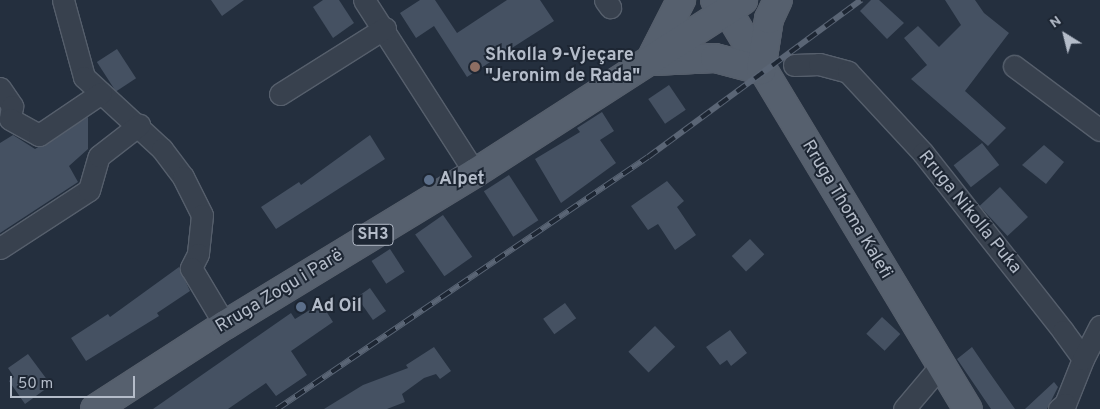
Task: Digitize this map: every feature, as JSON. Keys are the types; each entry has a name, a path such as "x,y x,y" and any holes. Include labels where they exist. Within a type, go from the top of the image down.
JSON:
{"main road":[{"path":"649,61 682,0"},
{"path":"649,61 715,58 761,70 769,19 778,0"},
{"name":"Rruga Zogu i Parë","path":"95,409 225,325 475,173 649,61 728,3"},
{"name":"Rruga Thoma Kalefi","path":"728,3 761,70 968,409"}],"street":[{"path":"63,0 84,77 139,125 183,177 202,215 198,254 191,268 225,325"},
{"path":"364,0 385,28 475,173"},
{"path":"280,94 385,28"},
{"name":"Rruga Nikolla Puka","path":"794,65 819,64 848,72 922,153 1083,359"},
{"path":"1014,66 1100,130"},
{"path":"0,88 12,106 5,122 39,134 101,92"},
{"path":"0,248 89,190 99,156 139,125"},
{"path":"1059,409 1065,404 1083,359 1100,326"},
{"path":"904,409 941,365"}],"building":[{"path":"211,0 244,0 222,16"},
{"path":"323,0 339,0 354,23 333,38 313,7"},
{"path":"420,0 435,0 457,33 507,0 540,0 554,21 467,77 434,26 416,38 400,13"},
{"path":"871,0 879,0 904,23 887,39 860,11"},
{"path":"945,0 975,0 984,13 1009,33 965,91 1006,128 988,146 911,79 927,65 904,38 918,26 939,47 961,25"},
{"path":"117,49 136,78 116,91 97,62"},
{"path":"669,85 686,110 665,124 648,99"},
{"path":"602,112 614,131 600,140 616,163 561,203 535,159 580,132 577,128"},
{"path":"88,117 88,149 69,166 78,182 0,233 0,143 13,135 35,149"},
{"path":"370,135 385,159 276,229 261,207 299,182 301,185"},
{"path":"982,143 999,165 971,187 954,165"},
{"path":"1044,145 1064,162 1046,184 1022,165"},
{"path":"509,175 538,220 513,237 484,191"},
{"path":"667,181 684,201 677,207 696,235 675,250 658,224 648,230 631,206"},
{"path":"1000,187 1028,217 1007,236 980,206"},
{"path":"443,215 472,257 444,276 415,235"},
{"path":"750,239 764,254 746,271 732,256"},
{"path":"390,249 405,272 386,284 372,261"},
{"path":"179,267 190,291 157,313 159,316 86,361 71,338 108,314 110,317"},
{"path":"370,288 386,311 373,320 357,297"},
{"path":"321,303 333,322 291,351 307,375 276,396 266,383 228,409 153,409 291,313 295,319"},
{"path":"565,303 576,318 554,334 543,319"},
{"path":"882,317 900,334 885,351 866,334"},
{"path":"655,326 675,347 649,373 628,352"},
{"path":"730,330 747,353 731,366 727,360 720,365 706,347"},
{"path":"434,347 451,371 440,379 436,374 424,378 402,394 405,402 387,409 324,409 363,385 408,368 406,365"},
{"path":"972,347 1015,409 991,409 957,359"},
{"path":"28,354 51,385 25,404 9,381 14,377 8,368"},
{"path":"1054,382 1058,387 1047,409 1025,409"}],"railway":[{"path":"277,409 648,157 861,0"}],"place":[{"name":"Shkolla 9-Vjeçare \"Jeronim de Rada\"","path":"475,67"},
{"name":"Alpet","path":"429,180"},
{"name":"Ad Oil","path":"301,307"}]}
